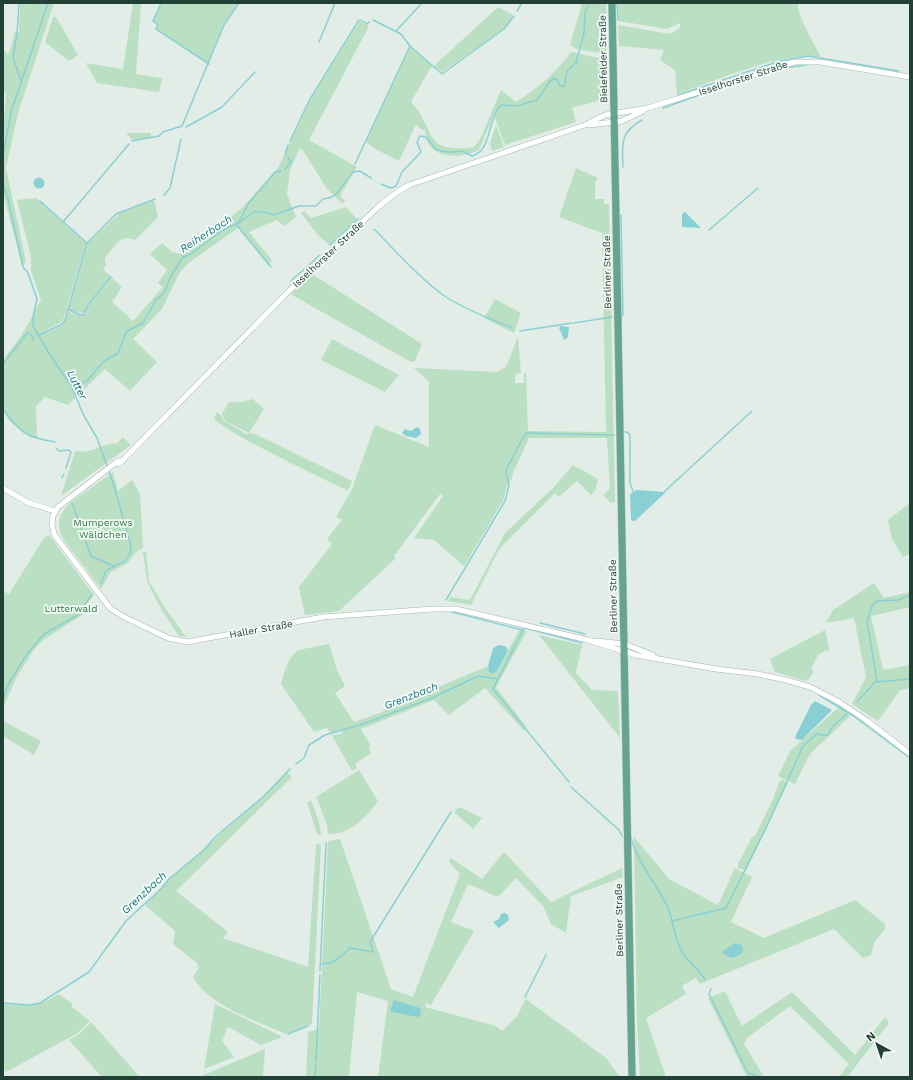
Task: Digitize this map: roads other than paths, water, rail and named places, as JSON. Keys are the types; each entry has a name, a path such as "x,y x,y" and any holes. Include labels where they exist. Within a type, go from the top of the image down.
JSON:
{"main road":[{"name":"Bielefelder Straße","path":"612,3 613,114"},
{"name":"Berliner Straße","path":"613,114 632,1077"}],"street":[{"name":"Isselhorster Straße","path":"55,511 64,500 120,461 287,292 397,192 423,179 585,125 605,115 648,108 794,62 820,62 910,77"},
{"name":"Isselhorster Straße","path":"585,125 614,122 631,117 648,108"},
{"path":"3,488 29,503 55,511"},
{"name":"Haller Straße","path":"55,511 52,524 54,534 110,608 126,618 168,638 179,641 199,640 323,617 444,608 487,616 588,640 624,653 672,662"},
{"name":"Haller Straße","path":"588,640 624,644 672,662"},
{"path":"672,662 758,674 810,687 839,702 861,716 910,754"}],"water":[{"path":"39,177 43,179 45,183 43,187 39,189 35,187 33,183 35,179"},
{"path":"685,212 701,228 682,227 682,214"},
{"path":"561,326 569,327 568,337 564,340 559,328"},
{"path":"417,427 420,429 421,434 416,438 406,436 402,433 405,429 411,431"},
{"path":"636,490 666,492 635,521 633,521 631,520 630,494"},
{"path":"499,645 505,646 508,650 497,671 492,674 489,672 488,666 493,648"},
{"path":"815,701 832,710 802,740 796,739 795,737 811,705"},
{"path":"505,913 508,915 509,920 499,928 493,922 499,919 501,914"},
{"path":"735,943 742,945 743,950 741,954 732,958 723,954 723,951"},
{"path":"394,1000 420,1008 420,1016 418,1017 391,1012 390,1011"}],"waterway":[{"name":"Lutter","path":"19,3 17,34 13,58 21,80"},
{"name":"Lutter","path":"3,156 11,112 48,3"},
{"path":"161,3 153,21 158,24 156,29 209,64"},
{"path":"132,141 159,136 163,132 182,126 224,25 239,3"},
{"path":"319,42 335,3"},
{"path":"396,31 422,3"},
{"path":"517,11 522,3"},
{"name":"Reiherbach","path":"381,184 391,188 396,186 402,172 421,152 417,142 420,136 427,138 434,147 440,151 462,151 472,156 483,148 495,113 499,107 503,105 517,106 537,100 550,81 555,78 559,85 564,87 567,71 576,63 584,33 585,12 590,3"},
{"path":"617,3 618,20"},
{"path":"373,20 401,34 410,46 442,74 504,29 514,16"},
{"path":"290,141 310,99 359,20"},
{"path":"361,20 367,24 369,22"},
{"path":"355,164 410,46"},
{"path":"678,95 780,61 808,56 899,71"},
{"path":"784,68 806,65"},
{"path":"186,127 222,107 255,72"},
{"path":"736,83 753,77"},
{"path":"663,108 714,90"},
{"path":"623,167 622,152 626,134 642,120"},
{"path":"164,195 170,188 181,139"},
{"path":"63,222 129,144"},
{"path":"285,154 288,145"},
{"path":"285,169 291,162 288,157"},
{"path":"239,222 248,204 275,172 281,171"},
{"name":"Reiherbach","path":"72,387 87,381 103,362 118,353 127,331 143,323 156,300 164,293 171,276 183,257 191,254 221,231 240,222 254,212 264,212 274,215 299,206 316,206 323,199 332,197 336,194 353,172 360,171 371,178"},
{"name":"Lutter","path":"3,184 8,199 23,267 28,273 37,299 33,317 33,326 50,355 72,387 83,414 97,438 113,483 131,546 130,552 126,559 106,571 101,583"},
{"path":"709,230 758,188"},
{"path":"38,336 62,324 65,320 87,243 116,214 155,199"},
{"path":"40,201 87,243"},
{"path":"621,215 623,315 621,317"},
{"path":"330,245 358,219"},
{"path":"236,224 271,267"},
{"path":"374,229 433,288 468,309 512,328"},
{"path":"291,281 320,255"},
{"path":"68,309 79,315 83,315 89,303 111,277"},
{"path":"574,323 612,317"},
{"path":"520,331 572,323"},
{"path":"3,364 28,332 33,337 33,340"},
{"path":"3,409 14,424 24,433 30,436 55,442"},
{"path":"665,491 752,411"},
{"path":"623,432 627,432 630,435 630,483 633,491"},
{"path":"446,600 505,501 509,485 506,473 507,468 527,433 614,435"},
{"path":"56,448 59,451 69,450 71,452 66,468"},
{"path":"62,478 64,474"},
{"path":"72,503 91,556 113,566"},
{"name":"Lutter","path":"3,701 7,686 27,654 44,634 78,615 92,594"},
{"path":"877,681 867,621 872,606 876,601 898,600 910,595"},
{"name":"Grenzbach","path":"448,611 523,630 493,689 569,782"},
{"path":"540,623 585,634"},
{"path":"522,630 525,628 582,643"},
{"name":"Grenzbach","path":"296,764 304,758 309,745 325,735 363,724 432,698 478,676 498,679"},
{"path":"857,702 875,682 910,679"},
{"path":"819,695 852,715 910,758"},
{"path":"672,921 726,908 767,826 803,746 818,733 820,735 828,735 832,727 849,712"},
{"name":"Grenzbach","path":"3,1003 30,1005 40,1003 89,972 126,921 162,888 169,879 205,849 214,838 264,796 290,769"},
{"path":"571,787 619,830 622,836"},
{"path":"321,964 334,961 350,948 373,952 370,942 451,812"},
{"path":"631,838 638,857 664,899 682,952 705,980"},
{"path":"320,971 326,843"},
{"path":"525,997 546,955"},
{"path":"316,1061 320,975"},
{"path":"711,989 709,994 748,1073 761,1077"},
{"path":"288,1034 308,1026"},
{"path":"315,1077 316,1064"}],"park label":[{"name":"Mumperows Wäldchen","path":"103,528"},
{"name":"Lutterwald","path":"71,608"}]}
